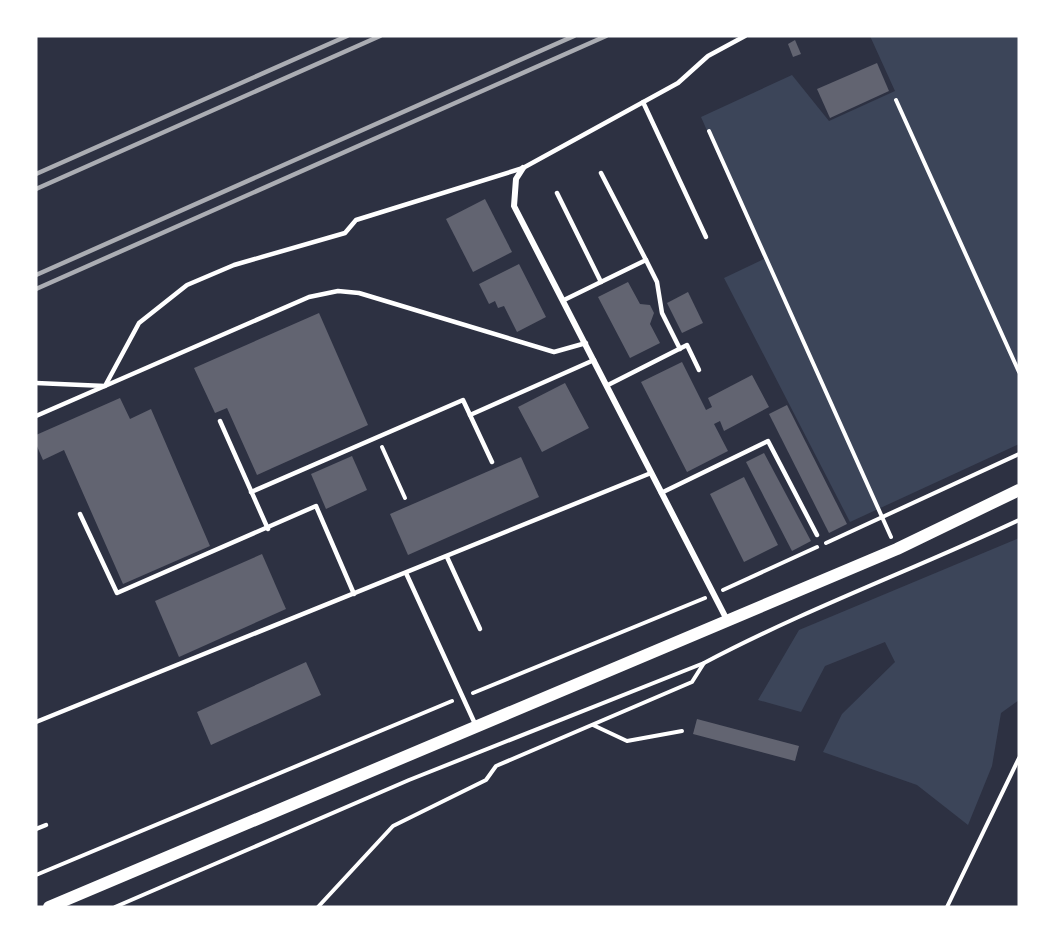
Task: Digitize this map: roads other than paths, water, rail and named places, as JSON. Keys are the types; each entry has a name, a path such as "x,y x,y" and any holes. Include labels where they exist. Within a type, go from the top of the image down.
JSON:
{"main road":[{"path":"49,907 897,549 1019,490"}],"street":[{"path":"523,168 516,179 514,206 595,359 727,620"}],"lane":[{"path":"105,386 139,323 187,285 234,265 345,233 356,220 523,168 678,83 708,56 745,36"},
{"path":"643,102 706,237"},
{"path":"601,173 657,282 662,313 680,349"},
{"path":"557,193 602,282"},
{"path":"564,300 646,260"},
{"path":"36,416 309,297 338,291 359,293 554,352 586,343"},
{"path":"608,385 687,345 699,370"},
{"path":"470,415 595,359"},
{"path":"36,383 105,386"},
{"path":"251,492 463,400 492,462"},
{"path":"220,421 268,529"},
{"path":"661,493 768,441 817,535"},
{"path":"36,722 651,473"},
{"path":"80,514 117,593 268,529 316,506 354,594"},
{"path":"447,556 480,628"},
{"path":"406,573 476,726"},
{"path":"36,829 46,825"}],"railway":[{"path":"36,174 347,36"},
{"path":"36,189 380,36"},
{"path":"36,275 574,36"},
{"path":"36,289 606,36"}]}
